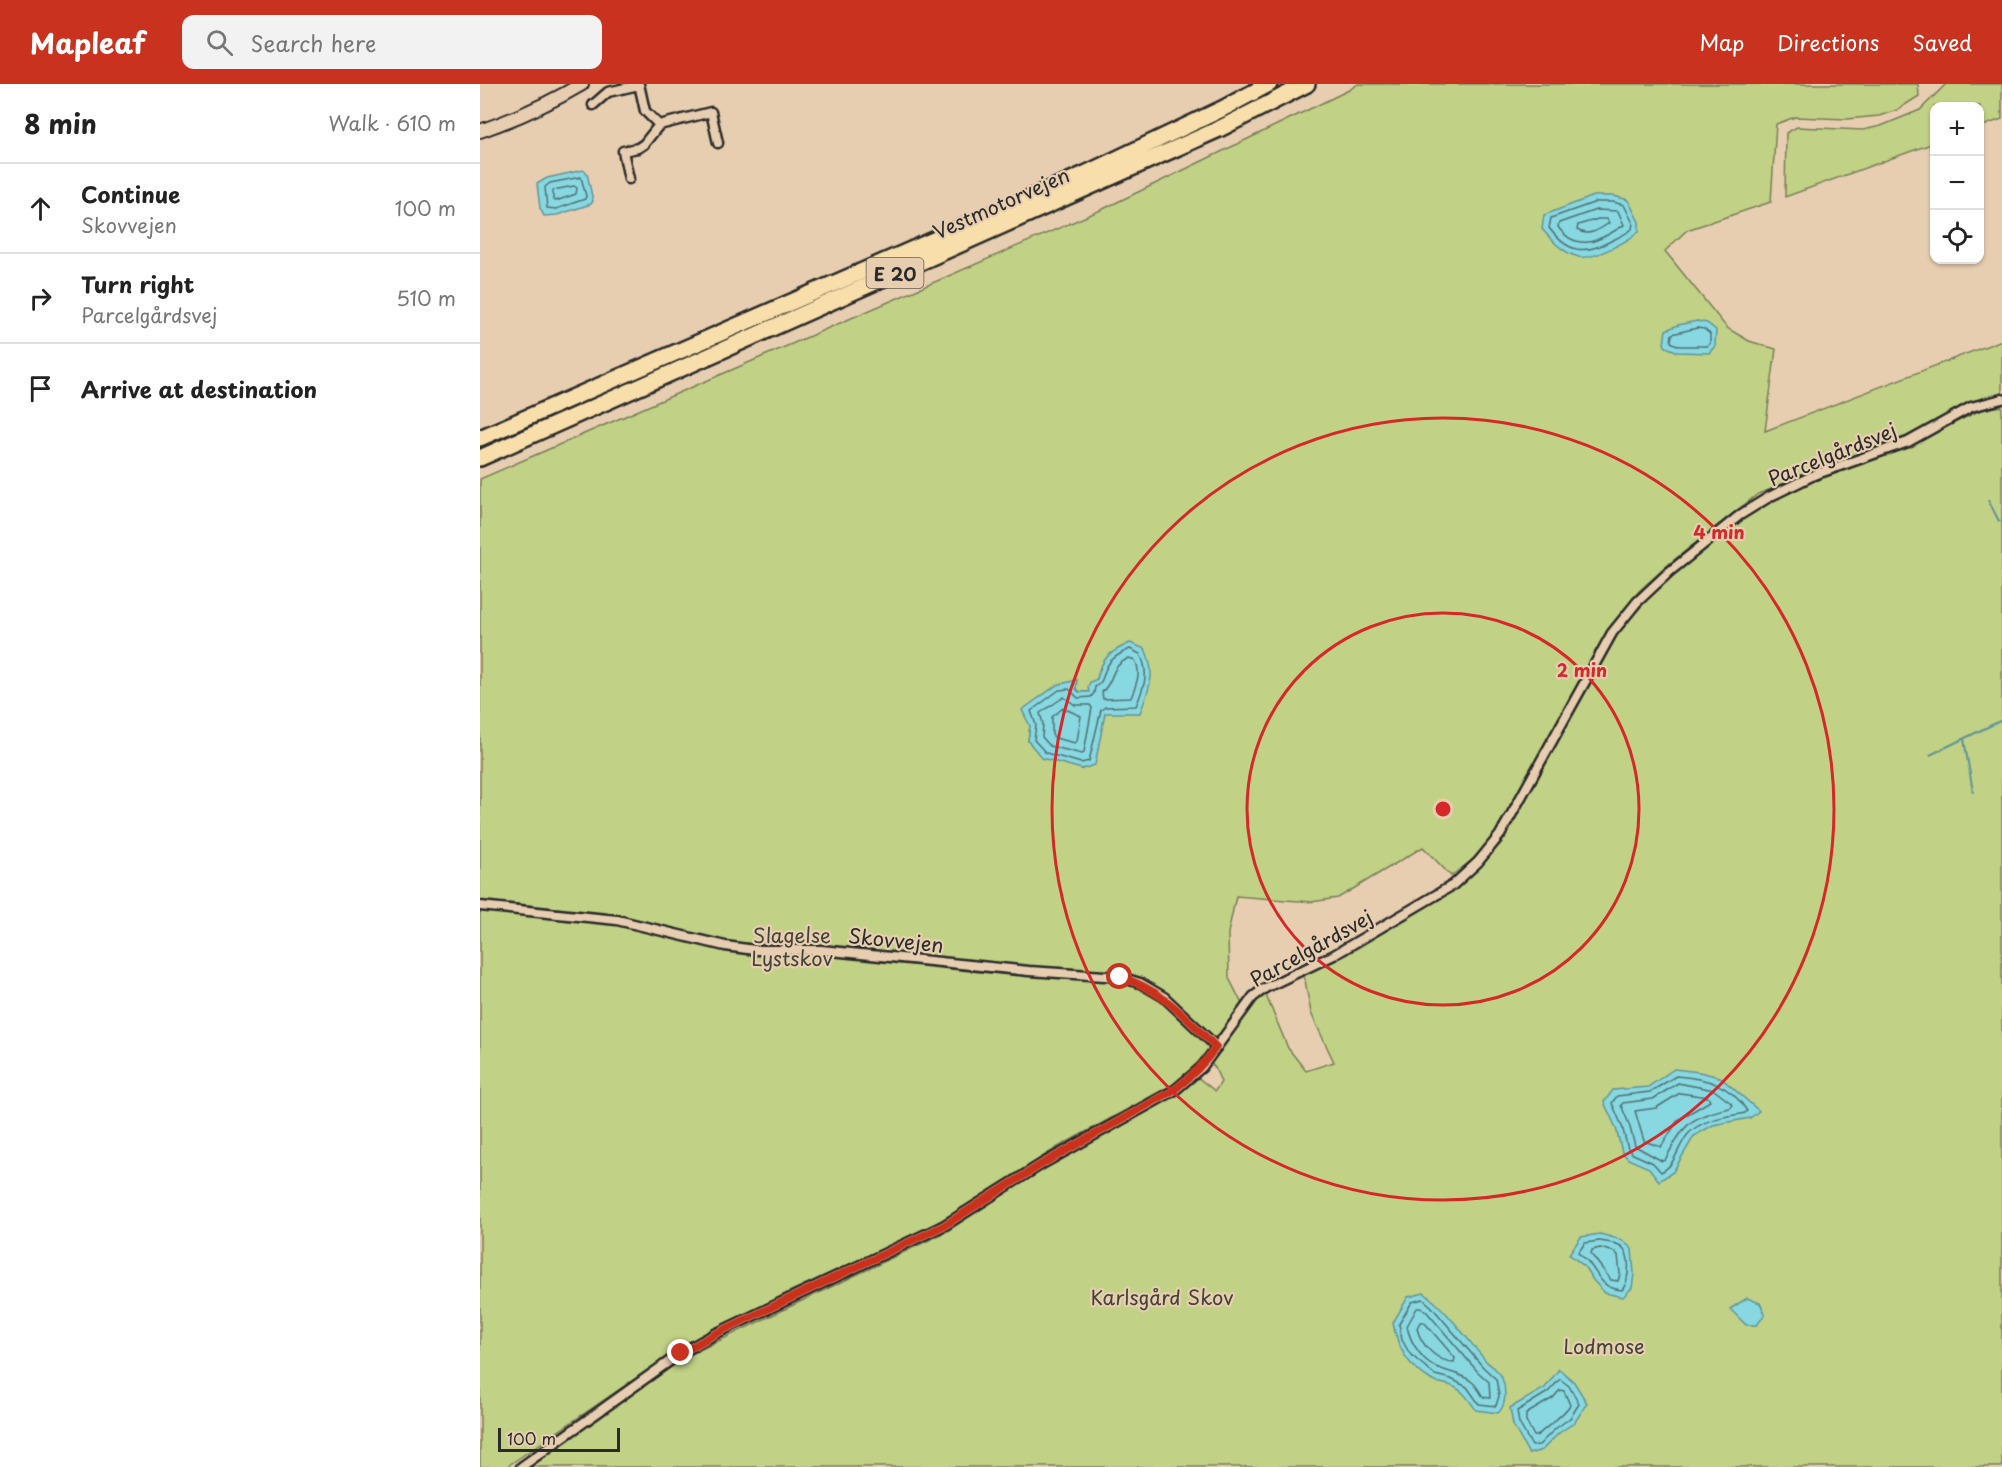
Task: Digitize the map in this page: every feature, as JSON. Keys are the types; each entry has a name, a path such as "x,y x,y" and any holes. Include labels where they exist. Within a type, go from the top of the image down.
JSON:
{"highway":[{"name":"Vestmotorvejen","path":"480,438 1085,174 1222,110 1269,84"},
{"name":"Vestmotorvejen","path":"480,458 1219,129 1307,84"}],"main road":[{"path":"480,130 540,107 582,84"}],"street":[{"path":"593,105 608,92 639,84 645,111 659,125"},
{"path":"629,179 623,151 638,148 644,144 659,125 711,112 717,143"},
{"name":"Parcelgårdsvej","path":"521,1467 681,1353 717,1333 945,1225 1042,1164 1174,1090 1202,1067 1253,997 1265,988 1354,943 1453,885 1478,862 1500,835 1612,633 1637,602 1669,572 1740,515 1769,497 1814,475 1908,442 1971,408 2002,399"},
{"name":"Skovvejen","path":"480,906 617,920 724,946 755,950 821,950 1120,977 1140,983 1164,998 1216,1047"}],"green space":[{"name":"Slagelse Lystskov","path":"1358,84 1918,84 1919,96 1897,110 1879,116 1847,119 1795,117 1776,124 1771,202 1687,230 1665,251 1727,328 1749,341 1776,349 1765,431 2002,340 2002,396 1966,405 1907,438 1758,494 1670,563 1639,591 1608,629 1497,832 1472,860 1451,876 1423,847 1338,898 1311,902 1236,896 1228,933 1229,978 1242,1004 1204,1056 1179,1081 1058,1147 924,1230 791,1291 677,1350 506,1467 480,1467 480,479 1103,209","holes":["1100,667 1082,769 1028,741 1030,726 1076,680 1076,689 1079,692 1090,692"]},
{"path":"1946,84 2002,84 2002,119 1984,126 1984,102 1930,102 1930,144 1785,197 1786,133 1797,127 1863,130 1881,126 1920,110"},
{"path":"2002,406 2002,1467 526,1467 600,1418 685,1357 946,1232 1062,1157 1150,1109 1197,1077 1215,1091 1221,1082 1210,1062 1248,1009 1265,993 1288,1048 1306,1071 1334,1062 1311,1013 1304,975 1417,913 1459,884 1488,858 1503,841 1619,632 1652,594 1683,565 1745,515 1801,485 1907,446 1981,410"}],"water":[{"path":"583,170 587,173 593,201 591,204 557,215 544,216 540,208 537,184 547,178"},
{"path":"1594,196 1614,196 1628,200 1639,222 1639,231 1610,249 1593,256 1579,257 1564,250 1542,229 1544,215"},
{"path":"1697,321 1707,323 1716,330 1715,346 1709,353 1678,352 1666,347 1664,344 1666,330"},
{"path":"1130,643 1145,649 1151,666 1150,681 1140,713 1105,713 1095,765 1082,769 1042,758 1028,741 1030,726 1022,710 1057,685 1077,680 1076,689 1079,692 1089,692 1090,682 1097,679 1104,660 1117,649"},
{"path":"1674,1069 1720,1077 1759,1111 1750,1118 1713,1125 1694,1136 1673,1172 1659,1181 1649,1168 1628,1159 1622,1152 1616,1128 1604,1102 1613,1090 1648,1087"},
{"path":"1600,1234 1622,1240 1632,1249 1634,1274 1632,1288 1623,1297 1605,1293 1584,1266 1569,1254 1581,1237"},
{"path":"1424,1293 1501,1375 1505,1396 1503,1406 1498,1413 1476,1410 1462,1392 1447,1384 1431,1380 1405,1356 1393,1323 1408,1297"},
{"path":"1747,1298 1760,1303 1765,1314 1757,1325 1746,1325 1730,1309"},
{"path":"1559,1369 1574,1382 1587,1403 1575,1422 1559,1433 1542,1450 1529,1454 1513,1425 1510,1408 1545,1388"}],"waterway":[{"path":"1988,500 1999,521 2002,521"},
{"path":"1930,755 2002,720"},
{"path":"1964,739 1973,792"}],"route":[{"path":"681,1353 717,1333 945,1225 1042,1164 1174,1090 1190,1078 1202,1067 1216,1047 1164,998 1140,983 1120,977"}],"park label":[{"name":"Karlsgård Skov","path":"1162,1297"},
{"name":"Lodmose","path":"1604,1346"}]}
